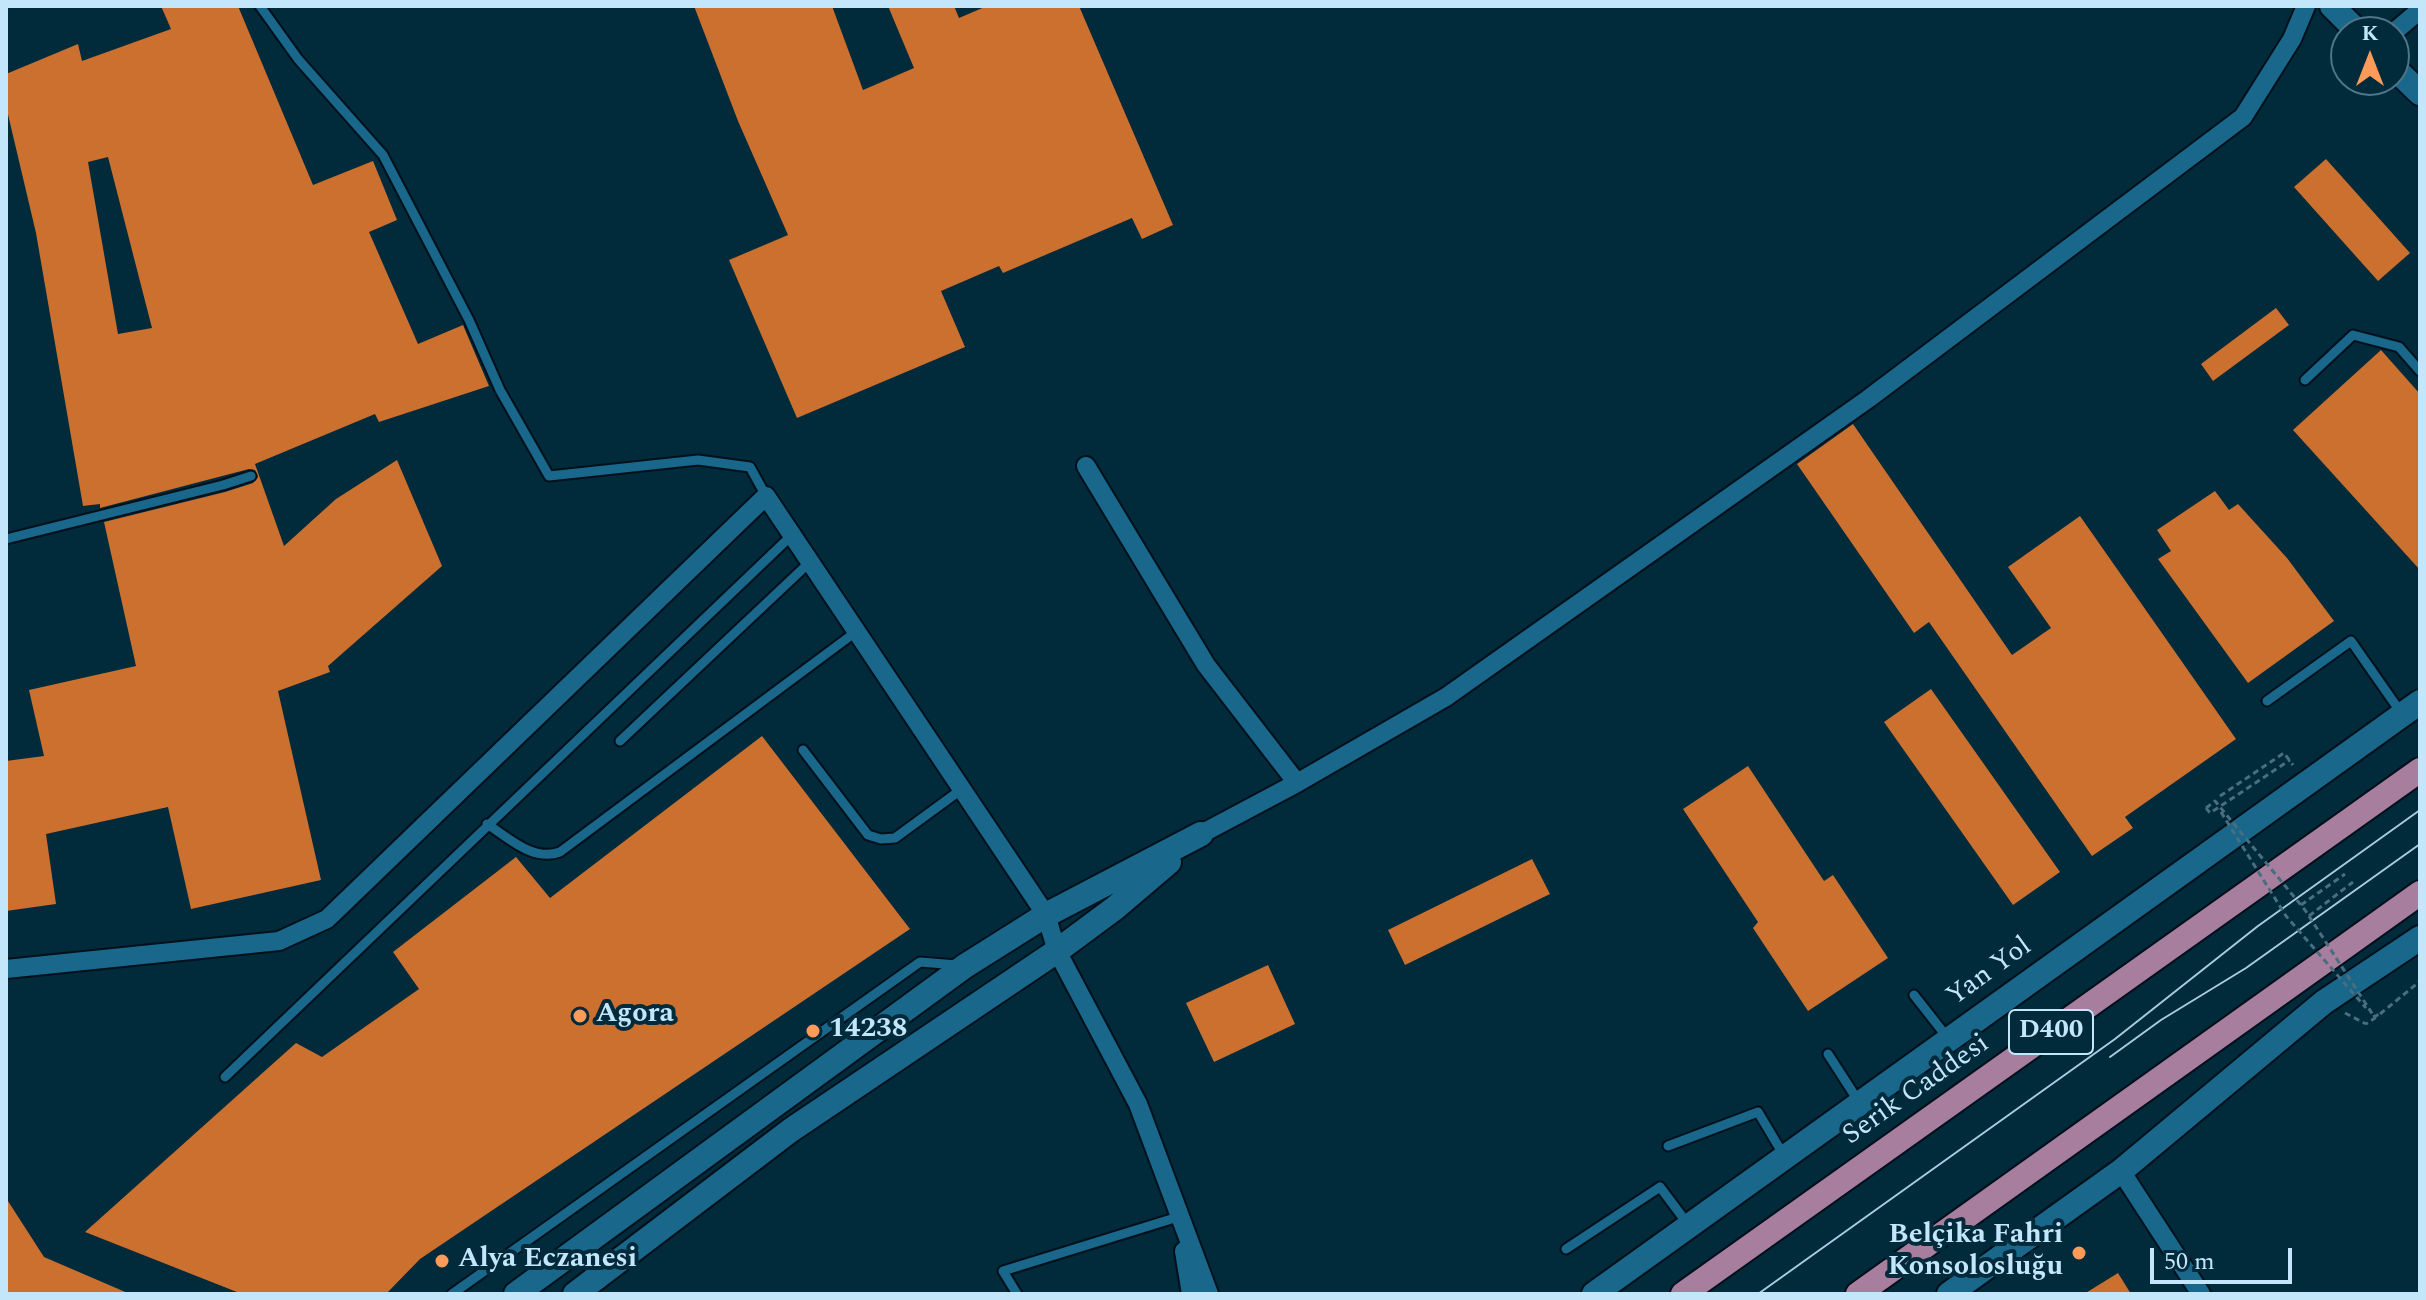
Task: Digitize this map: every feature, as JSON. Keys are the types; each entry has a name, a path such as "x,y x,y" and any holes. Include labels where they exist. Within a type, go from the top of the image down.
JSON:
{"highway":[{"name":"Serik Caddesi","path":"1683,1294 2420,770"},
{"path":"1858,1294 2420,893"}],"street":[{"path":"516,1294 965,966 1046,915 1297,783 1458,688 1868,399 2243,117 2292,39 2306,6"},
{"path":"1086,466 1206,665 1297,783"},
{"path":"6,969 279,941 327,919 766,496 1046,915 1057,951 1138,1104 1209,1294"},
{"name":"Yan Yol","path":"1594,1294 2411,708"},
{"path":"575,1294 791,1130 932,1033 1019,979 1115,908 1201,834"},
{"path":"1949,1294 2121,1171 2324,1002 2420,938"},
{"path":"2121,1171 2201,1294"},
{"path":"1178,1217 1191,1294"}],"lane":[{"path":"260,6 298,59 383,155 469,320 500,390 549,476 698,460 750,467 766,496"},
{"path":"2305,380 2353,335 2399,347 2420,371"},
{"path":"6,539 251,476"},
{"path":"225,1077 792,535"},
{"path":"620,741 810,562"},
{"path":"487,824 533,853 547,856 560,852 857,631"},
{"path":"2267,701 2351,641 2411,708"},
{"path":"803,750 868,835 875,838 895,838 962,789"},
{"path":"452,1294 920,962 965,966"},
{"path":"1914,995 1949,1040"},
{"path":"1828,1054 1860,1103"},
{"path":"1668,1146 1758,1112 1785,1157"},
{"path":"1566,1249 1660,1187 1689,1226"},
{"path":"1017,1294 1003,1271 1178,1217"}],"path":[{"path":"2290,760 2210,813 2206,808 2284,753 2290,760 2305,785"},
{"path":"2215,801 2301,905 2375,1018"},
{"path":"2215,801 2286,916 2375,1018"},
{"path":"2301,905 2345,874"},
{"path":"2309,916 2353,882"},
{"path":"2366,1024 2419,982 2420,977"}],"building":[{"path":"161,6 238,6 313,185 373,161 397,220 369,232 418,344 463,325 489,386 379,422 375,414 255,464 284,546 336,499 397,460 442,566 328,666 330,672 278,691 321,880 191,909 168,807 46,834 56,904 6,911 6,761 44,756 29,690 136,666 104,522 225,492 253,483 258,477 255,470 249,469 100,508 100,504 83,506 36,233 6,106 6,74 78,44 82,61 171,29","holes":["108,157 152,328 118,334 88,162"]},
{"path":"694,6 832,6 863,90 914,68 888,6 954,6 959,18 987,6 1079,6 1173,225 1142,239 1132,218 1003,273 999,266 941,291 965,347 797,418 729,260 788,235 738,121"},
{"path":"2326,159 2410,253 2378,281 2294,187"},
{"path":"2276,308 2289,325 2213,381 2201,364"},
{"path":"2381,350 2420,394 2420,570 2293,430"},
{"path":"1853,424 2012,655 2051,628 2008,567 2080,516 2236,739 2125,817 2133,828 2092,856 1929,622 1914,633 1797,464"},
{"path":"2215,491 2229,510 2238,504 2287,558 2334,621 2248,683 2158,559 2171,551 2157,530"},
{"path":"1931,689 2060,872 2013,905 1884,722"},
{"name":"Agora","path":"762,736 910,929 420,1259 386,1294 242,1294 85,1232 296,1043 322,1057 419,989 393,952 516,857 550,898"},
{"path":"1748,766 1824,881 1833,875 1888,958 1808,1011 1753,928 1758,922 1683,809"},
{"path":"1532,859 1550,894 1405,965 1388,930"},
{"path":"1268,965 1295,1024 1214,1062 1186,1003"},
{"path":"6,1198 44,1257 130,1294 6,1294"},
{"path":"2118,1273 2131,1294 2084,1294"}],"tram line":[{"path":"1758,1294 2115,1039 2258,926 2420,810"},
{"path":"2110,1057 2161,1020 2246,968 2420,844"}],"place":[{"name":"Agora","path":"580,1016"},
{"name":"14238","path":"813,1031"},
{"name":"Belçika Fahri Konsolosluğu","path":"2079,1253"},
{"name":"Alya Eczanesi","path":"442,1261"}]}
